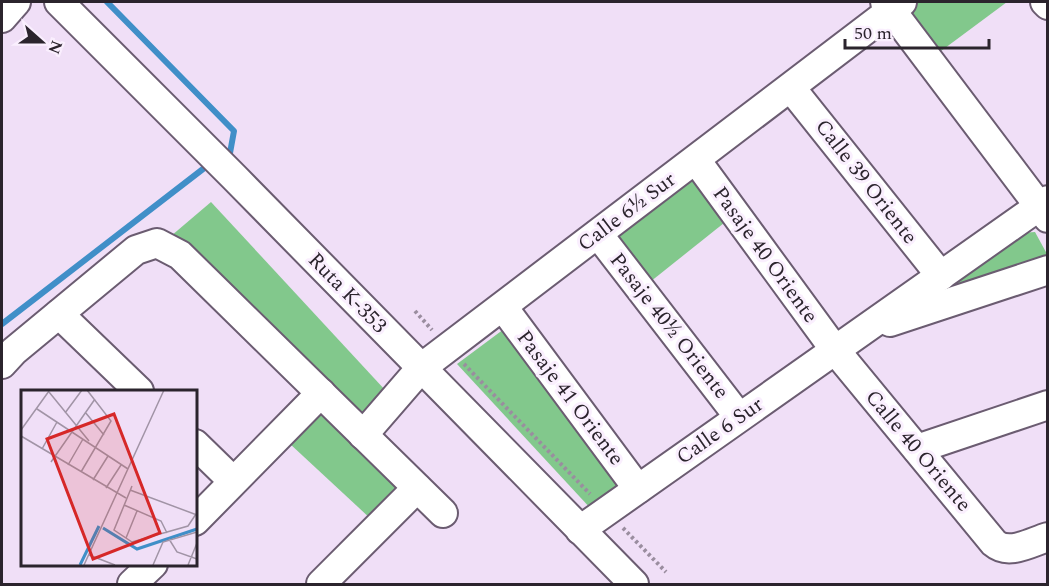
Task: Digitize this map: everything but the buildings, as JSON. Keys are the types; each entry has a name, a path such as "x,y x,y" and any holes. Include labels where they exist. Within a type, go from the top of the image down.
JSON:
{"street":[{"path":"2,18 16,2"},
{"name":"Ruta K-353","path":"59,2 634,585"},
{"path":"892,4 1045,208"},
{"name":"Calle 6½ Sur","path":"363,435 421,368 791,88 892,4"},
{"name":"Calle 39 Oriente","path":"791,88 941,276"},
{"name":"Pasaje 40 Oriente","path":"696,160 835,350"},
{"name":"Calle 6 Sur","path":"580,530 941,276 1045,208"},
{"name":"Pasaje 40½ Oriente","path":"598,234 739,417"},
{"path":"2,364 14,351 136,249 157,243 180,255 443,513"},
{"name":"Calle 6 Sur","path":"861,332 1047,270"},
{"name":"Pasaje 41 Oriente","path":"502,307 638,489"},
{"path":"59,314 138,390"},
{"name":"Calle 40 Oriente","path":"835,350 994,543 1004,549 1014,548 1047,537"},
{"path":"196,519 321,393"},
{"path":"917,449 1047,405"},
{"path":"196,445 233,481"},
{"path":"321,585 417,488"}],"path":[{"path":"415,311 448,348 666,572"}],"green space":[{"path":"915,2 1007,2 941,51 908,7"},
{"path":"693,169 729,219 645,286 606,235"},
{"path":"211,202 386,391 362,418 171,236"},
{"path":"1035,232 1047,254 1042,262 924,298 1021,233"},
{"path":"504,329 627,482 592,510 457,364"},
{"path":"319,415 331,419 394,479 395,489 372,520 289,443"}],"waterway":[{"path":"107,2 234,131 230,153"},
{"path":"2,324 203,169"}]}
